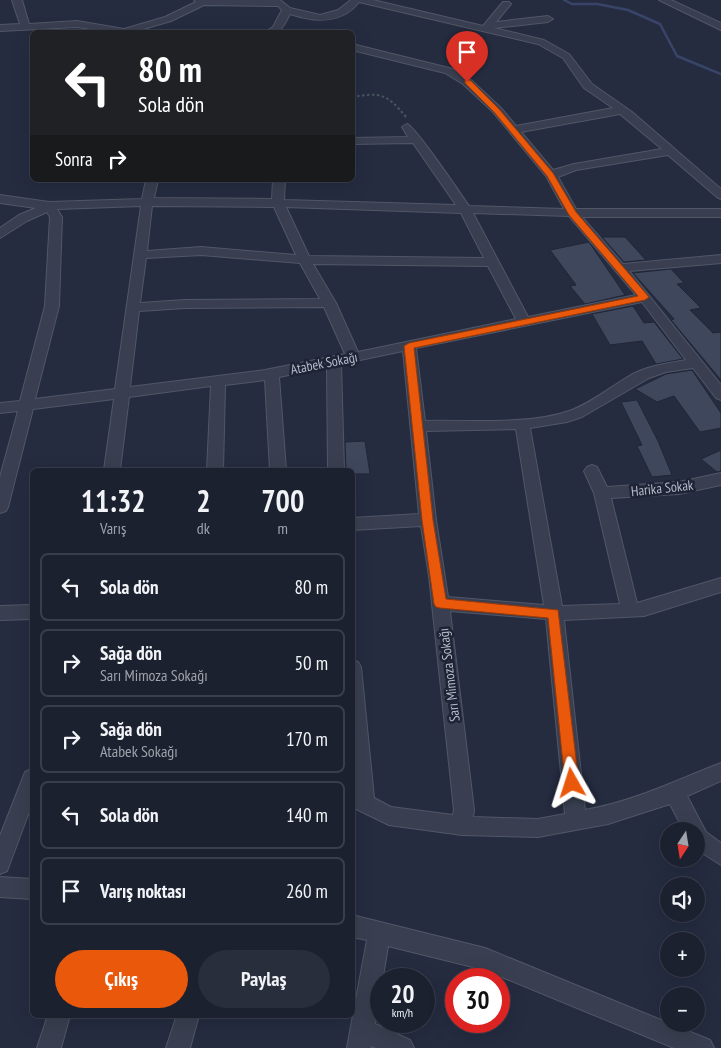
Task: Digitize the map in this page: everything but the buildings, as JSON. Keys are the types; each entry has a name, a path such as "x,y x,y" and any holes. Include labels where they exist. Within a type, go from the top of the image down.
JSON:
{"street":[{"path":"17,0 25,26"},
{"path":"132,30 168,19 203,1 280,3 287,10 312,18 328,18 353,5 356,0"},
{"path":"361,0 403,4 541,42 566,56 588,86 622,110 721,195"},
{"path":"664,0 695,10 721,27"},
{"path":"487,27 506,4"},
{"path":"274,30 287,10"},
{"path":"487,27 548,19"},
{"path":"3,27 77,24 113,30"},
{"path":"355,48 449,71 467,82 497,110 550,175 572,213 645,297 721,395"},
{"path":"514,130 622,110"},
{"path":"407,127 464,208 525,322"},
{"path":"355,141 417,140"},
{"path":"550,175 574,167 671,151"},
{"path":"112,468 147,202 152,182"},
{"path":"279,182 278,203 304,260 329,303 353,357"},
{"path":"0,199 49,206 147,202 278,203 572,213 721,213"},
{"path":"0,234 23,218 49,206"},
{"path":"0,507 25,404 52,306 56,217 49,206"},
{"path":"140,255 201,251 304,260 493,262"},
{"path":"620,268 721,259"},
{"name":"Atabek Sokağı","path":"0,408 218,382 272,373 645,297"},
{"path":"133,307 185,304 329,303"},
{"name":"Sarı Mimoza Sokağı","path":"409,346 428,520 440,604 464,810 462,826"},
{"path":"334,361 336,468"},
{"path":"418,426 522,423 573,415 586,410 638,377 657,369 696,363"},
{"path":"272,373 278,468"},
{"path":"214,468 218,382"},
{"path":"522,423 554,614 576,821"},
{"path":"592,471 602,493 630,610"},
{"name":"Harika Sokak","path":"602,493 679,488 721,479"},
{"path":"355,524 428,520"},
{"path":"440,604 554,614 630,610 644,609 721,585"},
{"path":"0,613 30,612"},
{"path":"355,734 358,800 389,816 462,826 538,828 608,815 674,792 721,772"},
{"path":"0,864 30,783"},
{"path":"674,792 690,822"},
{"path":"705,843 721,855"},
{"path":"0,887 30,889"},
{"path":"355,927 485,960 702,1048"},
{"path":"379,933 361,1039 402,1048"},
{"path":"49,1048 59,1018"},
{"path":"178,1048 187,1018"}],"path":[{"path":"355,96 370,93 383,94 390,97 408,120 407,127"}],"waterway":[{"path":"564,0 572,4 597,4 628,10 660,24 677,56 721,74"}],"route":[{"path":"467,82 497,110 550,175 572,213 645,297 409,346 428,520 440,604 554,614 572,783"}]}
